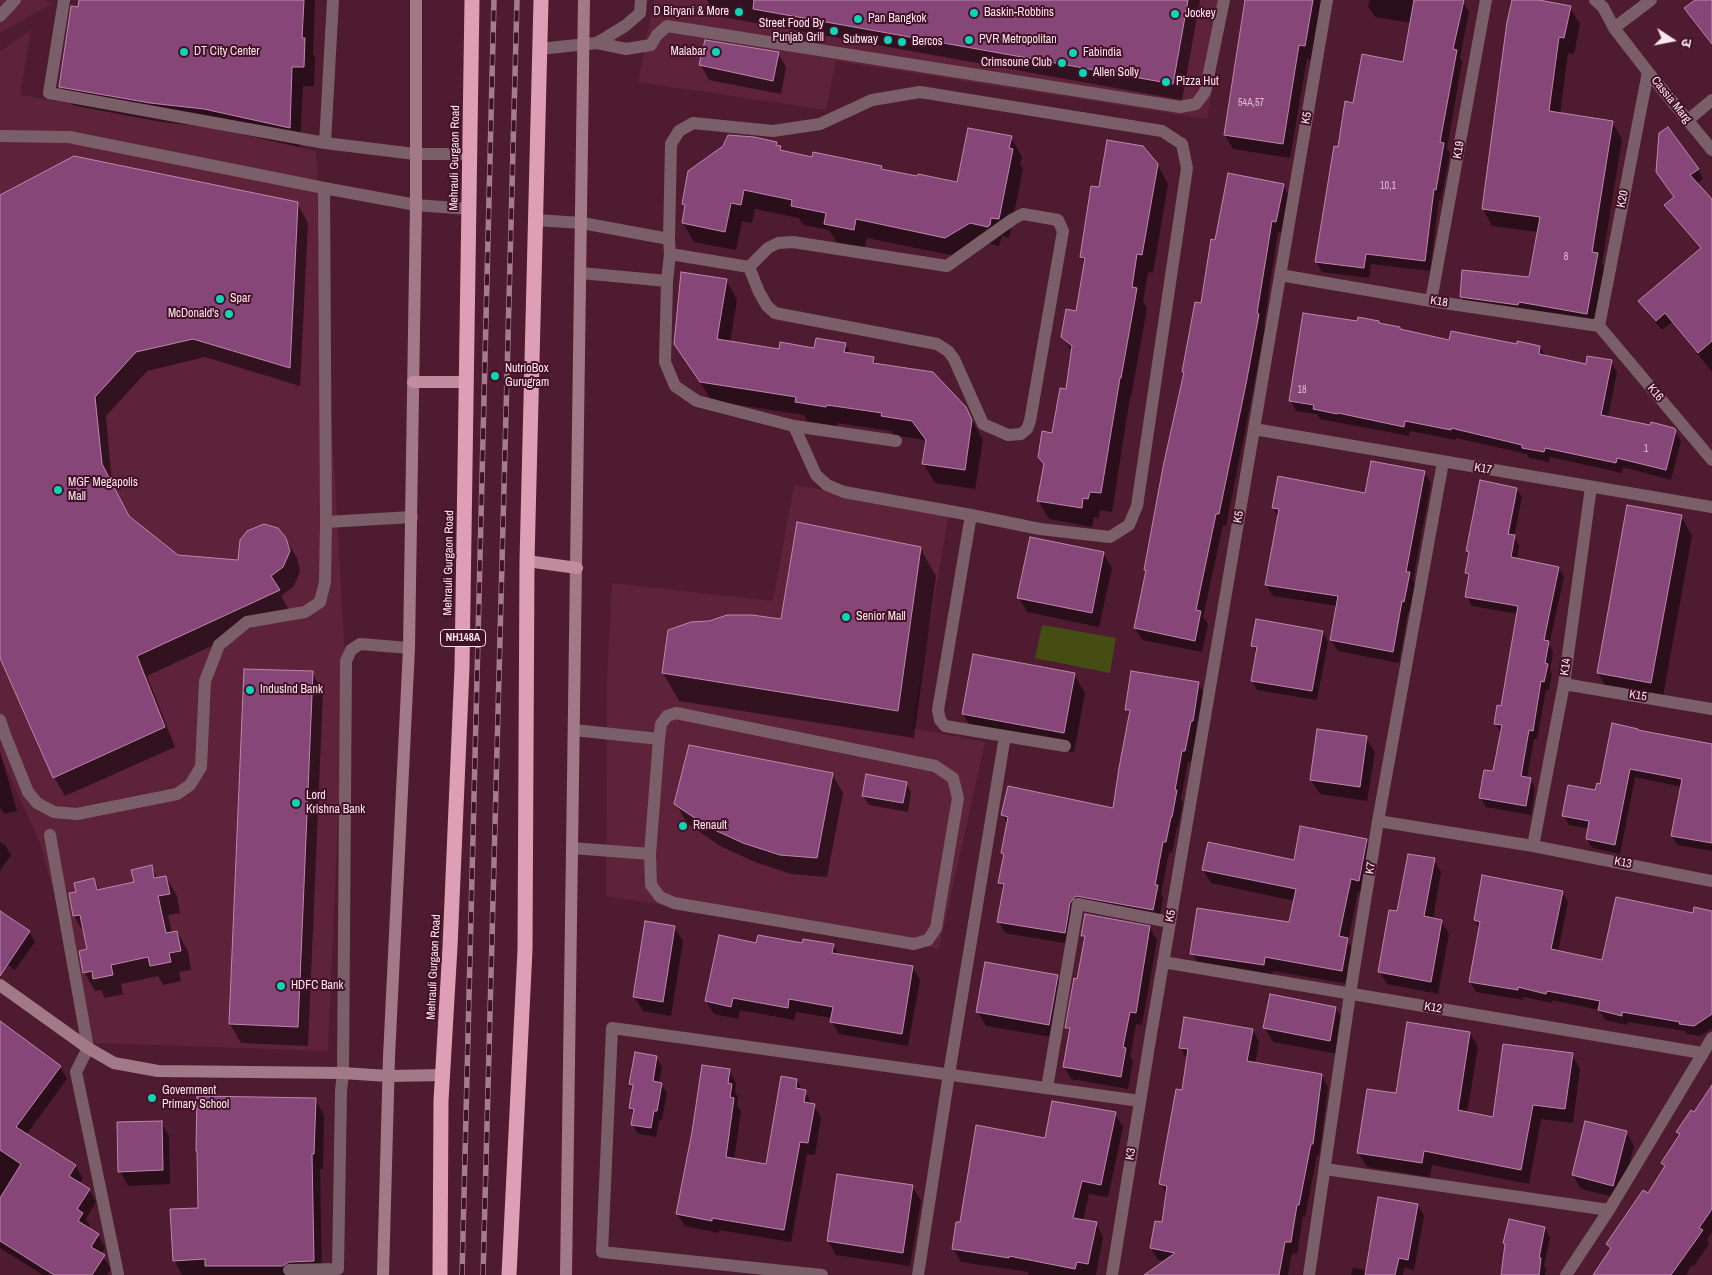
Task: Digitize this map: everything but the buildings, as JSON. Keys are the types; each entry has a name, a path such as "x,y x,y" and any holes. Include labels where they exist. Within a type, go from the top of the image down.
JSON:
{"highway":[{"name":"Mehrauli Gurgaon Road","path":"440,1275 441,1101 444,1074 462,668 472,0"},
{"path":"509,1275 525,950 526,561 541,0"}],"main road":[{"path":"413,382 466,382"},
{"path":"526,561 577,568"}],"street":[{"path":"0,16 15,0"},
{"path":"64,0 49,93 324,143 415,154 470,154"},
{"path":"324,143 333,0"},
{"path":"383,1275 388,1076 409,648 416,205 416,0"},
{"path":"566,1275 584,0"},
{"path":"539,49 597,43 625,26 640,13 641,0"},
{"path":"597,43 626,49 651,45 657,35 667,26 1180,107 1196,104 1205,92 1224,0"},
{"name":"K5","path":"1151,1034 1327,0"},
{"name":"K19","path":"1431,301 1486,0"},
{"name":"Cassia Marg","path":"1595,0 1603,7 1614,28 1648,72 1712,150"},
{"path":"1614,28 1651,0"},
{"name":"K20","path":"1599,326 1648,72"},
{"path":"794,426 816,475 828,485 844,492 1040,529 1110,537 1129,525 1137,506 1187,168 1182,144 1162,131 920,92 872,100 820,124 773,131 692,123 679,131 671,144 670,254 665,362 676,386 697,401 794,426 896,441"},
{"path":"1688,120 1712,100"},
{"path":"0,136 69,137 416,205 469,209"},
{"path":"0,720 28,792 37,803 54,812 77,814 177,794 190,785 201,767 205,680 219,645 247,622 305,612 320,602 325,582 326,522 324,188"},
{"path":"1023,214 1058,220 1063,231 1030,421 1026,429 1021,434 1008,435 983,424 954,359 948,351 937,344 775,313 767,306 759,292 749,267 768,248 778,242 793,242 947,266 1013,219 1023,214"},
{"path":"535,220 582,223 669,239"},
{"path":"670,254 749,267"},
{"path":"581,273 668,280"},
{"name":"K18","path":"1280,275 1431,301 1599,326"},
{"name":"K16","path":"1599,326 1712,460"},
{"name":"K17","path":"1254,429 1712,507"},
{"name":"K7","path":"1309,1275 1350,994 1378,821 1443,462"},
{"name":"K14","path":"1533,846 1564,684 1591,487"},
{"path":"971,515 938,710 940,720 945,726 1065,746"},
{"path":"326,522 412,517"},
{"path":"288,1270 338,1269 340,1091 343,1073 346,661 351,650 360,644 409,648"},
{"name":"K15","path":"1564,684 1712,708"},
{"path":"676,713 935,766 953,778 958,798 936,928 928,940 914,944 674,904 660,897 651,885 650,854 658,739 661,724 667,716 676,713"},
{"path":"574,730 658,739"},
{"path":"918,1275 948,1074 1005,736"},
{"name":"K13","path":"1378,821 1533,846 1712,881"},
{"path":"50,835 88,1048 76,1072 118,1274"},
{"path":"572,848 650,854"},
{"path":"1047,1088 1078,904 1170,922"},
{"name":"K12","path":"1163,962 1702,1053"},
{"path":"0,984 88,1048 114,1063 158,1071 343,1073 388,1076 444,1074"},
{"path":"822,1275 602,1252 612,1028 1140,1101"},
{"name":"K3","path":"1112,1275 1151,1034"},
{"path":"1566,1275 1609,1210 1712,1038"},
{"path":"1325,1169 1609,1210"}],"shaded area":[{"path":"0,0 42,0 53,3 0,33"},
{"path":"654,0 1227,0 1207,119 836,61 826,110 638,82"},
{"path":"31,30 20,95 202,126 316,151 345,658 328,1051 92,1043 41,845 0,755 0,52"},
{"path":"794,485 949,513 912,728 985,742 939,949 606,896 607,678 612,583 773,601"}],"green space":[{"path":"1042,625 1116,638 1110,673 1035,658"}],"railway":[{"path":"462,1275 494,0"},
{"path":"483,1275 517,0"}],"place":[{"name":"D Biryani & More","path":"739,12"},
{"name":"Baskin-Robbins","path":"974,13"},
{"name":"Jockey","path":"1175,14"},
{"name":"Pan Bangkok","path":"858,19"},
{"name":"Street Food By Punjab Grill","path":"834,31"},
{"name":"Subway","path":"888,40"},
{"name":"PVR Metropolitan","path":"969,40"},
{"name":"Bercos","path":"902,42"},
{"name":"DT City Center","path":"184,52"},
{"name":"Malabar","path":"716,52"},
{"name":"Fabindia","path":"1073,53"},
{"name":"Crimsoune Club","path":"1062,63"},
{"name":"Allen Solly","path":"1083,73"},
{"name":"Pizza Hut","path":"1166,82"},
{"name":"Spar","path":"220,299"},
{"name":"McDonald's","path":"229,314"},
{"name":"NutrioBox Gurugram","path":"495,376"},
{"name":"MGF Megapolis Mall","path":"58,490"},
{"name":"Senior Mall","path":"846,617"},
{"name":"IndusInd Bank","path":"250,690"},
{"name":"Lord Krishna Bank","path":"296,803"},
{"name":"Renault","path":"683,826"},
{"name":"HDFC Bank","path":"281,986"},
{"name":"Government Primary School","path":"152,1098"}]}
